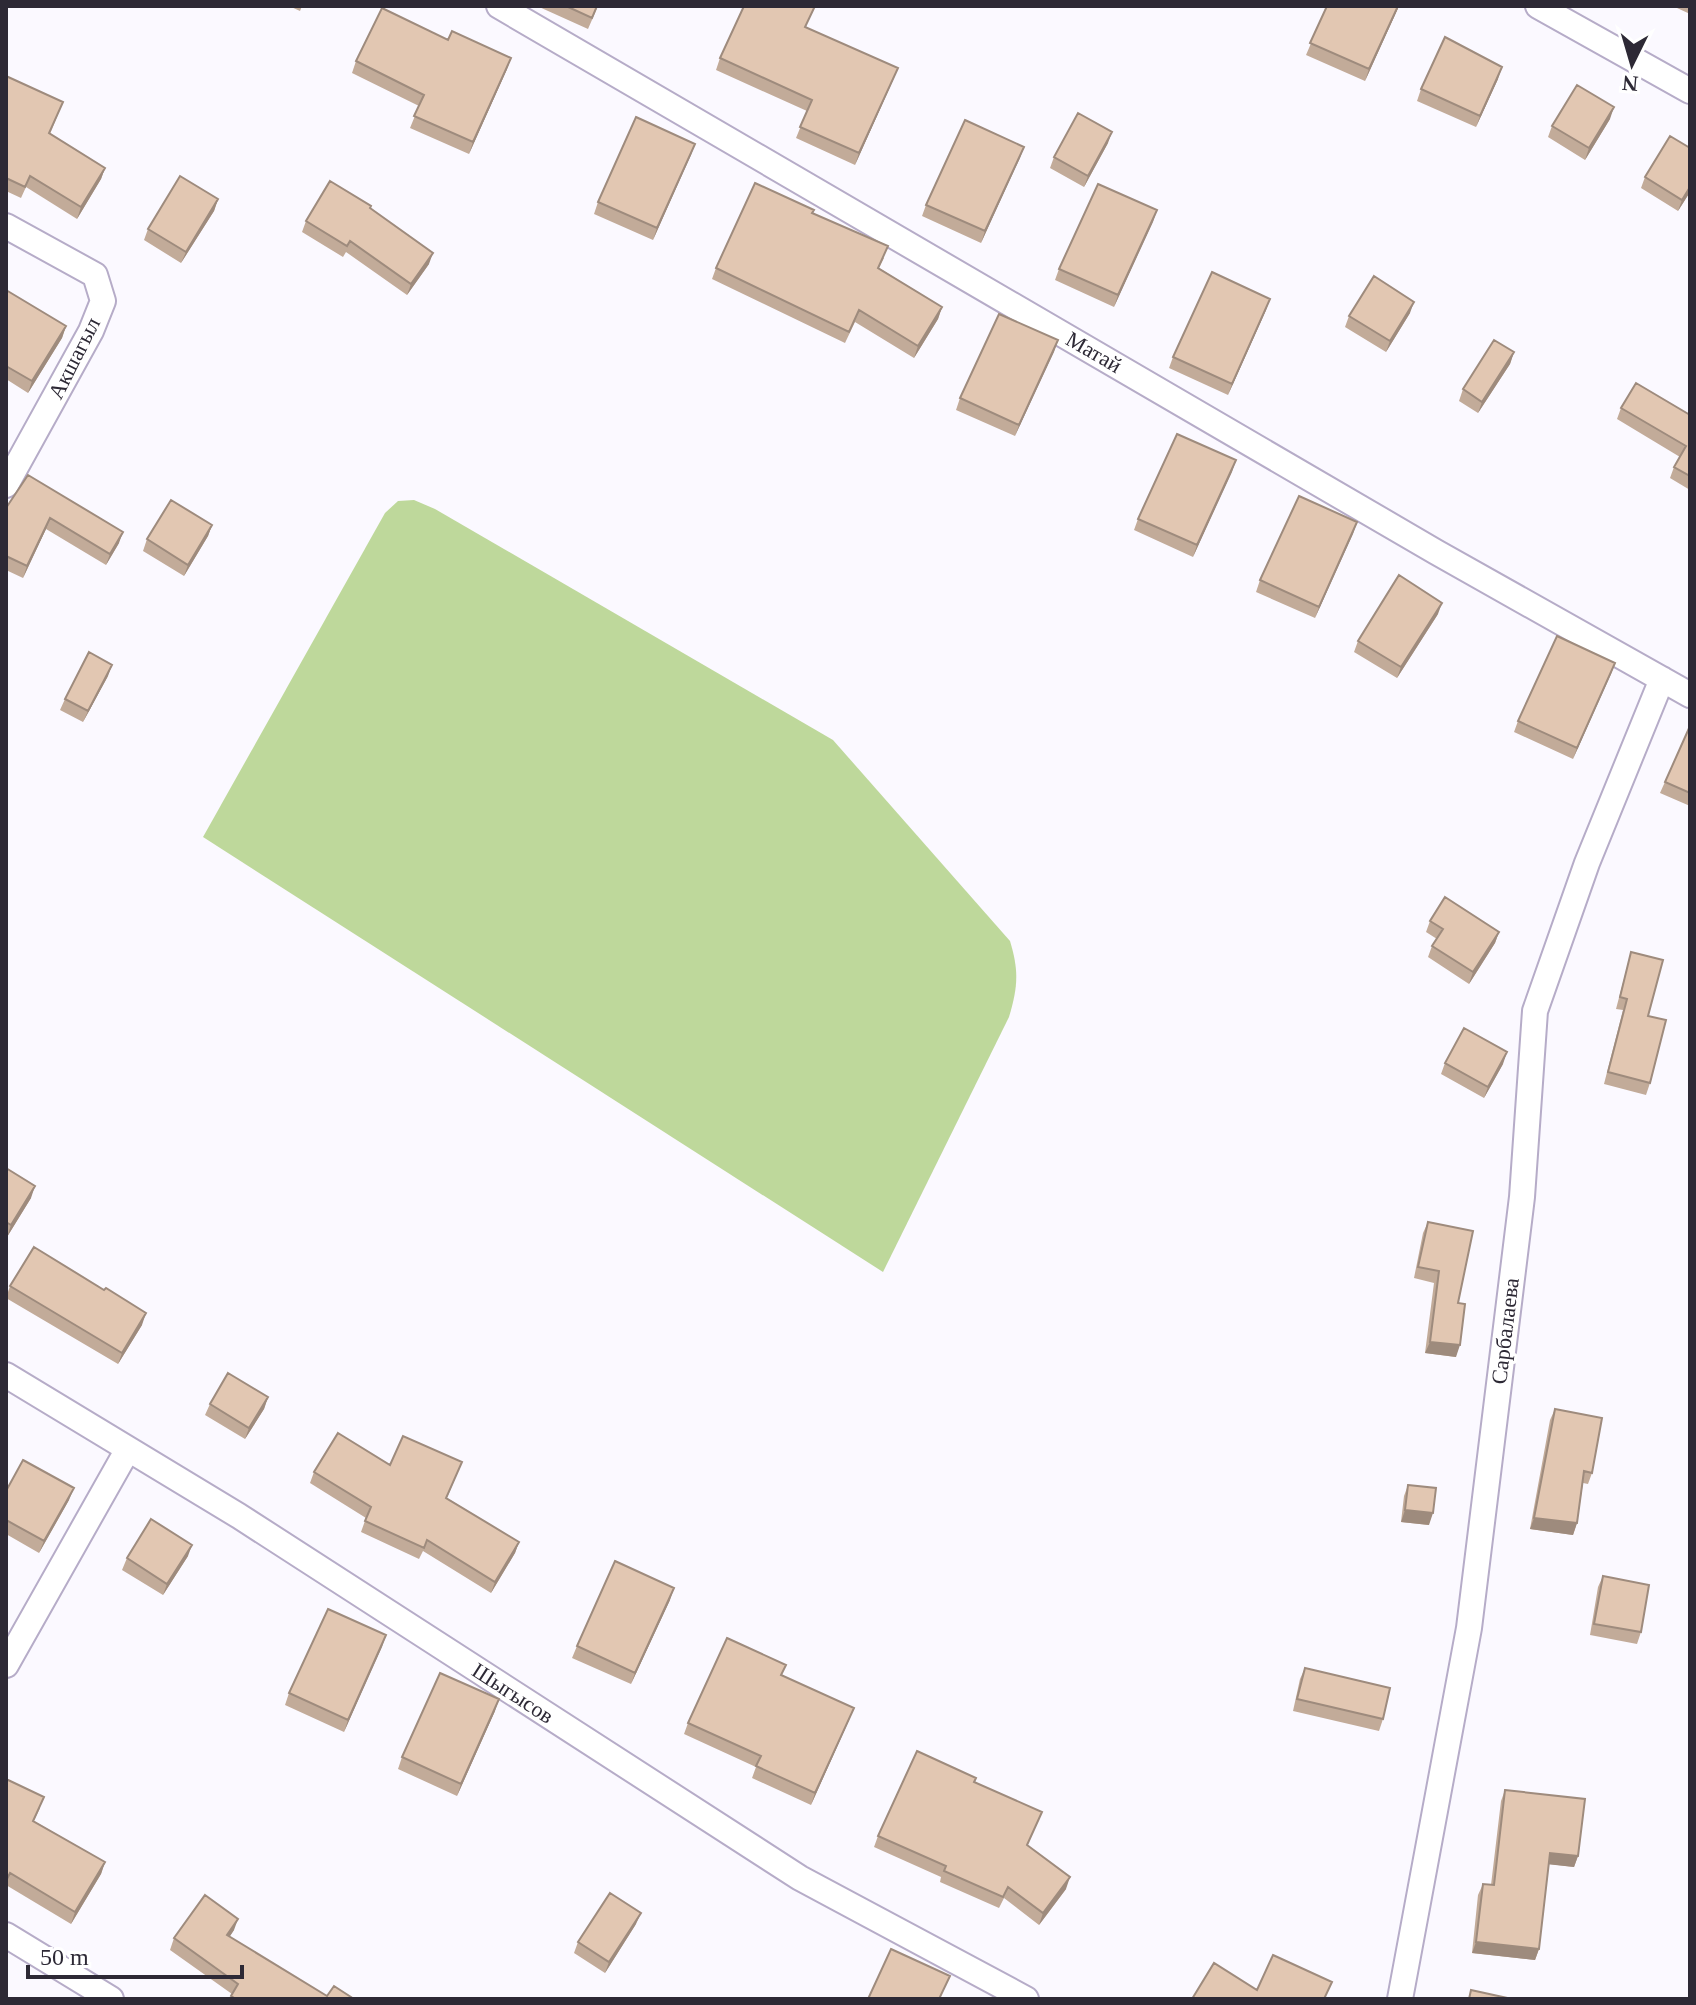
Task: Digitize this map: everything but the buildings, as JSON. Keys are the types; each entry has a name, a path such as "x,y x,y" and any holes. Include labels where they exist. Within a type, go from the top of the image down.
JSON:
{"street":[{"name":"Матай","path":"499,6 1436,552 1690,695"},
{"path":"1538,6 1690,91"},
{"name":"Акшагыл","path":"6,226 95,275 103,301 91,331 6,485"},
{"name":"Сарбалаева","path":"1400,1999 1469,1628 1522,1197 1535,1011 1587,863 1662,679"},
{"name":"Шыгысов","path":"6,1375 239,1516 800,1878 1026,1999"},
{"path":"6,1665 128,1449"},
{"path":"9,1942 111,1999"}],"green space":[{"path":"414,500 435,509 833,740 1010,941 1016,979 1009,1017 883,1272 203,837 385,513 398,501"}]}
